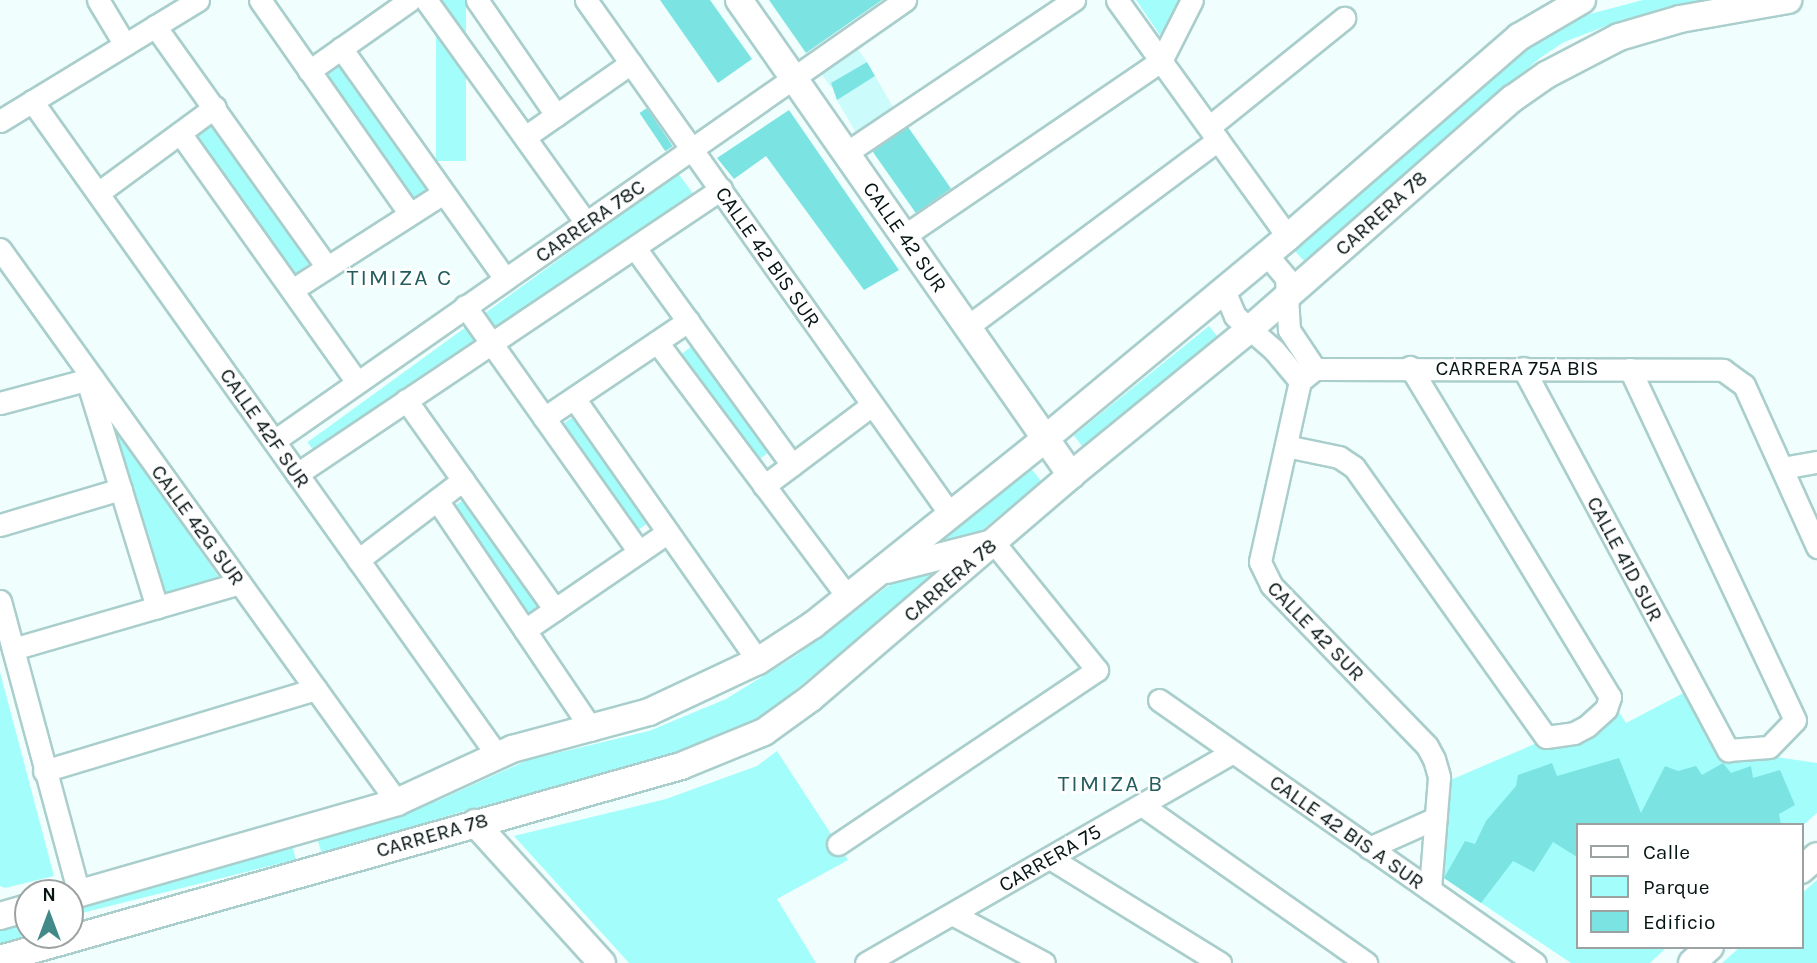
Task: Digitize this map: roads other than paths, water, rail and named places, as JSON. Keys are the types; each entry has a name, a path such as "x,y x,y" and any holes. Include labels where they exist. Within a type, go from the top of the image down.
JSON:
{"street":[{"path":"98,0 125,45"},
{"path":"0,121 198,0"},
{"path":"260,0 410,214"},
{"path":"309,71 410,0"},
{"path":"426,0 586,223"},
{"path":"477,0 556,115"},
{"name":"CALLE 42 BIS SUR","path":"586,0 950,514"},
{"name":"CALLE 42 SUR","path":"739,0 1071,475"},
{"name":"CARRERA 78C","path":"274,441 905,0"},
{"path":"846,153 1074,0"},
{"path":"1117,0 1288,237"},
{"path":"904,236 1161,61 1192,0"},
{"name":"CARRERA 78","path":"84,892 397,802 497,755 649,712 758,661 848,597 1046,439 1267,255 1519,37 1582,0"},
{"name":"CARRERA 78","path":"0,959 681,766 764,732 811,698 1071,475 1250,329 1480,126 1546,75 1619,37 1660,23 1788,0"},
{"path":"967,327 1214,134 1344,18"},
{"path":"155,26 327,267"},
{"path":"341,48 505,279"},
{"path":"525,137 631,63"},
{"name":"CALLE 42F SUR","path":"32,101 497,755"},
{"path":"98,193 215,107"},
{"path":"180,133 357,382"},
{"path":"297,474 721,189"},
{"path":"292,290 443,193"},
{"path":"635,248 792,465"},
{"name":"CALLE 42G SUR","path":"0,249 90,379 397,802"},
{"path":"1267,255 1283,268 1289,330 1308,375"},
{"path":"1224,290 1230,308 1250,329 1308,375"},
{"path":"465,306 639,552"},
{"path":"544,418 688,321"},
{"path":"657,342 848,597"},
{"path":"1286,446 1339,457 1354,467 1546,737 1574,733 1587,726 1606,709 1610,698 1410,367"},
{"name":"CARRERA 75A BIS","path":"1308,375 1410,367 1723,370 1737,377 1782,468"},
{"name":"CALLE 41D SUR","path":"1523,368 1728,750 1769,747 1795,720 1630,369"},
{"name":"CALLE 42 SUR","path":"1308,375 1286,446 1261,547 1263,574 1427,746 1438,777 1430,890"},
{"path":"0,403 90,379 158,607"},
{"path":"574,398 758,661"},
{"path":"406,400 555,610"},
{"path":"764,486 872,405"},
{"path":"1814,530 1782,468 1817,462"},
{"path":"358,560 463,480"},
{"path":"0,525 121,489"},
{"path":"437,500 592,730"},
{"path":"526,630 668,532"},
{"path":"838,844 1097,670 994,543 879,571"},
{"path":"13,649 240,583"},
{"path":"0,601 71,879"},
{"path":"44,771 316,690"},
{"name":"CALLE 42 BIS A SUR","path":"1159,700 1535,963"},
{"name":"CARRERA 75","path":"866,963 1233,752"},
{"path":"1143,806 1366,963"},
{"path":"1369,848 1436,818"},
{"path":"475,823 601,963"},
{"path":"302,829 314,869"},
{"path":"1803,868 1817,856"},
{"path":"1050,858 1220,963"},
{"path":"952,914 1044,963"},
{"path":"1692,963 1708,949"}],"district":[{"name":"TIMIZA C","path":"400,278"},
{"name":"TIMIZA B","path":"1111,784"}]}
